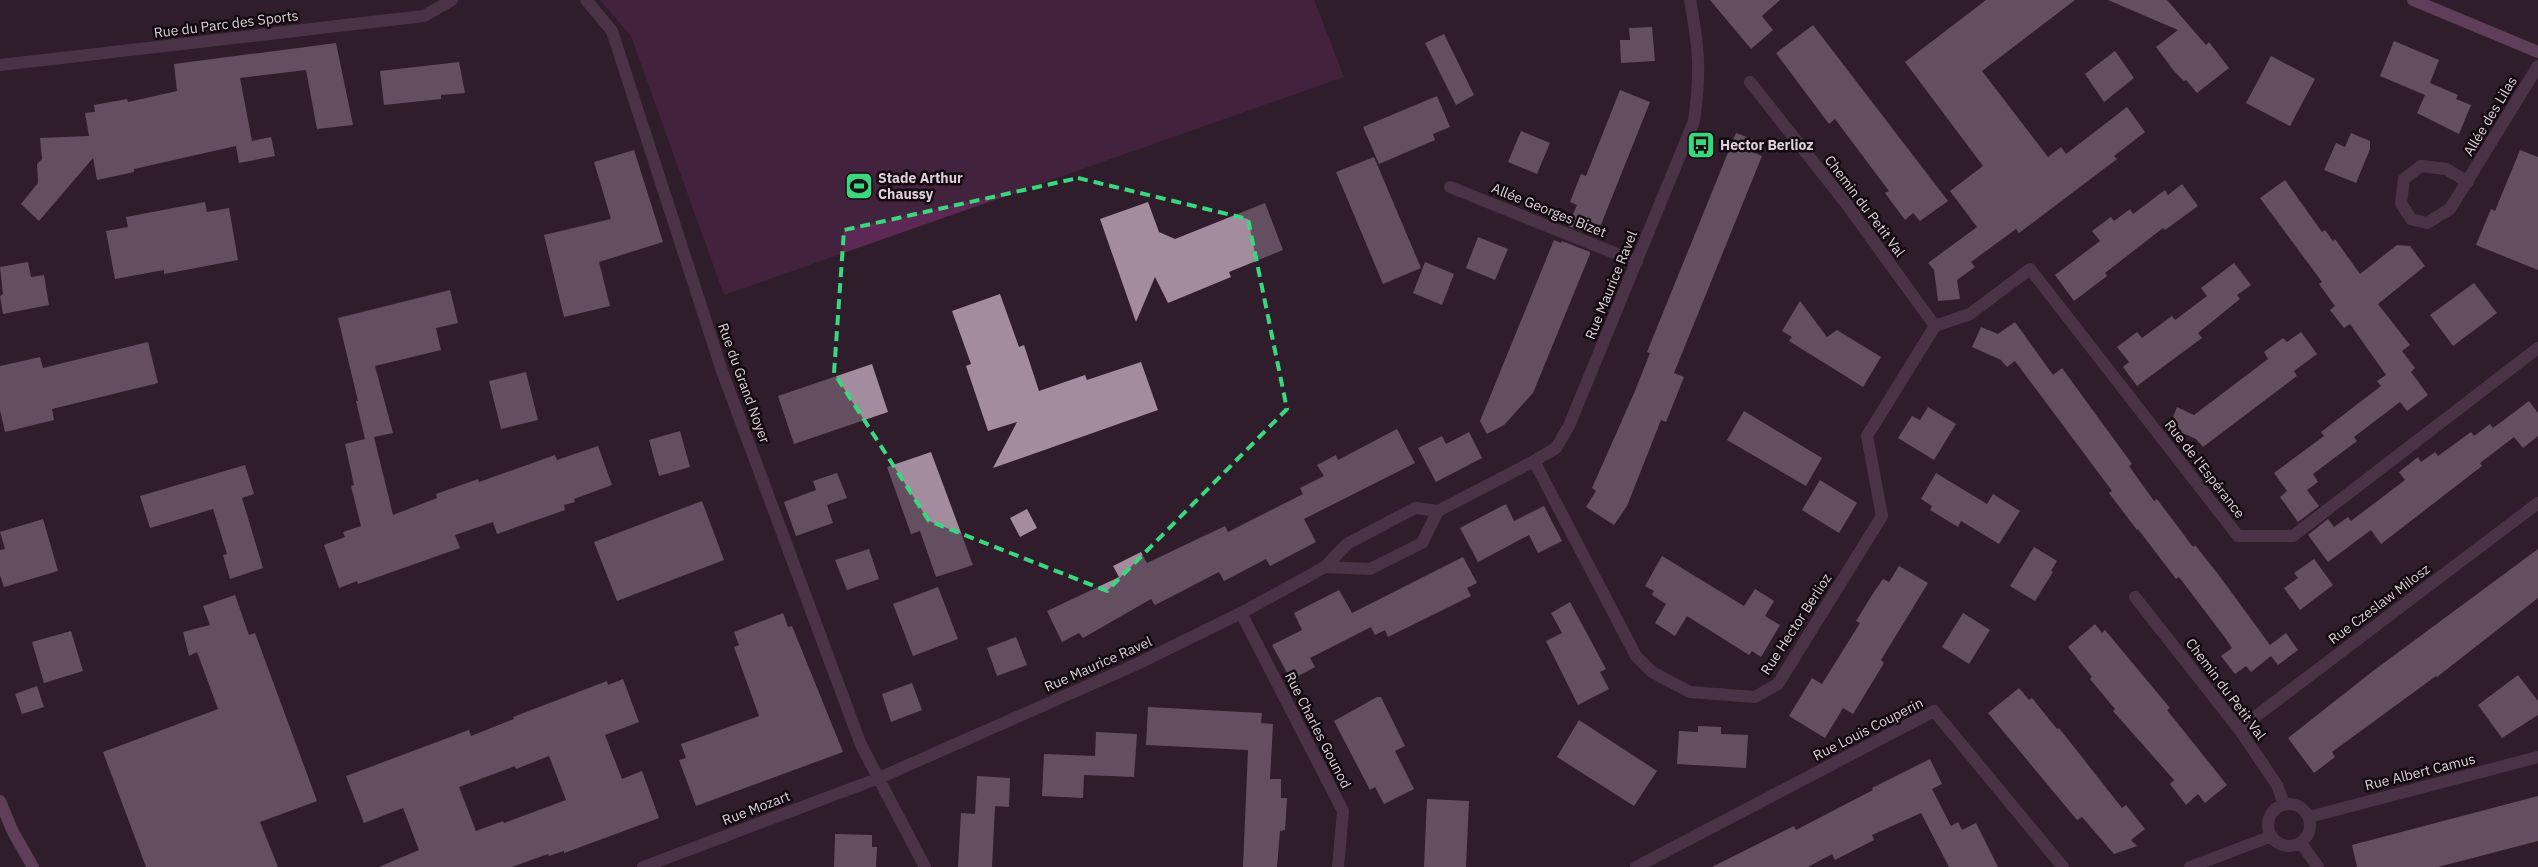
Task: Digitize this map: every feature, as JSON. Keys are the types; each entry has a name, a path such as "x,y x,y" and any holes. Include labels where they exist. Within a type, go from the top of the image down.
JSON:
{"main road":[{"path":"2413,0 2538,52"},
{"path":"0,801 13,832 33,867"}],"street":[{"name":"Rue du Parc des Sports","path":"0,65 424,16 452,0"},
{"name":"Rue du Grand Noyer","path":"586,0 612,31 722,371 861,745 925,867"},
{"name":"Rue Maurice Ravel","path":"879,778 1137,664 1241,613 1325,567 1347,544 1414,508 1438,511 1556,448 1569,426 1694,121 1700,72 1699,46 1690,0"},
{"name":"Allée des Lilas","path":"2468,182 2446,169 2421,166 2404,179 2401,203 2411,219 2427,223 2450,209 2468,182 2538,66"},
{"name":"Chemin du Petit Val","path":"1750,82 1845,202 1935,326"},
{"name":"Allée Georges Bizet","path":"1450,187 1637,262"},
{"name":"Rue de l'Espérance","path":"1935,326 1970,314 2030,269 2238,536 2293,536 2538,348"},
{"name":"Rue Hector Berlioz","path":"1534,461 1636,656 1652,672 1690,692 1755,697 1778,684 1882,516 1867,436 1935,326"},
{"name":"Rue Czeslaw Milosz","path":"2239,729 2538,502"},
{"path":"1325,567 1370,569 1422,544 1438,511"},
{"name":"Chemin du Petit Val","path":"2135,597 2239,729 2276,785 2284,804"},
{"name":"Rue Charles Gounod","path":"1241,613 1343,811 1338,867"},
{"name":"Rue Louis Couperin","path":"1636,867 1934,711 2063,867"},
{"name":"Rue Albert Camus","path":"2309,817 2538,757"},
{"name":"Rue Mozart","path":"651,866 879,778"},
{"path":"2284,804 2302,808 2309,817 2310,832 2301,843 2287,846 2280,844 2272,836 2268,826 2269,819 2278,807 2284,804"},
{"path":"2190,867 2272,836"},
{"path":"2301,843 2318,867"}],"highlighted area":[{"path":"1078,178 1248,219 1287,409 1107,591 929,521 834,373 844,230"}],"shaded area":[{"name":"Stade Arthur Chaussy","path":"600,0 1314,0 1344,77 724,295 631,36"}],"building":[{"path":"1710,0 1780,0 1762,16 1773,30 1751,49"},
{"path":"1986,0 2075,0 1982,71 2048,157 2061,147 2066,154 2127,107 2145,132 2114,156 2117,159 2019,233 2016,229 1971,262 1975,267 1957,280 1960,299 1938,301 1934,270 1928,263 1977,227 1950,191 1983,166 1905,62"},
{"path":"2108,0 2167,0 2206,45 2209,42 2229,68 2197,93 2186,80 2184,81 2174,71 2156,47 2178,30"},
{"path":"1813,25 1948,201 1920,221 1913,213 1905,220 1885,193 1889,191 1835,119 1829,124 1776,53"},
{"path":"1652,27 1655,61 1621,63 1620,40 1630,40 1629,28"},
{"path":"1444,34 1474,95 1456,105 1425,43"},
{"path":"2394,41 2439,60 2430,83 2458,95 2456,99 2471,105 2459,134 2417,113 2425,95 2380,76"},
{"path":"336,43 353,125 317,129 306,70 240,78 252,141 271,137 275,156 239,163 236,146 134,169 134,172 97,180 93,158 39,221 21,204 38,183 37,164 42,159 40,138 89,136 85,113 95,112 94,105 127,99 128,102 177,91 174,64"},
{"path":"2115,51 2134,78 2104,102 2085,74"},
{"path":"2271,56 2315,79 2290,126 2246,103"},
{"path":"459,62 465,93 441,95 441,99 384,105 380,71"},
{"path":"1620,90 1650,102 1596,237 1568,226 1577,205 1570,202 1581,174 1586,176"},
{"path":"1437,96 1450,127 1433,134 1435,140 1379,164 1363,127"},
{"path":"1521,131 1550,143 1537,174 1508,162"},
{"path":"1736,133 1757,141 1752,152 1762,156 1674,373 1684,377 1666,422 1661,420 1627,506 1614,525 1586,507 1596,491 1592,488 1635,391 1650,353 1647,352"},
{"path":"2351,133 2370,141 2370,149 2356,183 2324,170 2336,143 2345,147"},
{"path":"634,150 663,242 599,262 610,306 564,317 544,235 611,219 594,162"},
{"path":"2520,150 2538,157 2538,270 2476,245 2491,209 2495,211"},
{"path":"1374,157 1421,268 1383,284 1336,172"},
{"path":"2285,180 2322,232 2325,230 2333,241 2335,239 2360,274 2397,245 2410,246 2425,266 2378,304 2410,345 2402,351 2415,368 2411,372 2428,395 2407,411 2400,402 2354,437 2357,441 2313,474 2318,482 2307,490 2319,506 2298,522 2280,497 2287,491 2274,473 2324,436 2321,432 2381,386 2377,381 2386,375 2350,324 2344,328 2330,310 2335,306 2319,284 2322,282 2260,198"},
{"path":"2182,184 2198,206 2165,230 2163,228 2105,273 2107,276 2074,301 2055,275 2100,241 2092,231 2111,217 2114,221 2130,209 2133,214 2165,190 2168,195"},
{"path":"205,202 207,212 229,208 238,260 164,274 164,270 115,279 106,231 128,227 126,217"},
{"path":"1148,202 1159,232 1175,239 1265,203 1283,250 1229,272 1231,277 1168,303 1155,277 1136,322 1100,219"},
{"path":"1478,237 1508,249 1495,280 1466,268"},
{"path":"1554,240 1561,243 1562,241 1590,252 1590,254 1533,393 1504,425 1487,434 1480,421"},
{"path":"28,262 31,277 44,275 49,305 3,314 0,296 3,294 0,267"},
{"path":"1425,262 1454,274 1442,305 1413,293"},
{"path":"2234,263 2251,285 2237,295 2240,299 2198,333 2202,338 2137,386 2123,367 2129,362 2117,347 2137,332 2142,338 2172,316 2175,320 2207,296 2201,288"},
{"path":"2474,283 2497,313 2453,346 2430,315"},
{"path":"450,290 458,323 436,328 441,350 375,366 393,433 374,437 393,515 437,498 436,494 478,479 479,482 555,455 557,460 598,446 612,485 574,499 575,502 564,505 565,510 497,534 493,522 455,535 460,548 358,584 357,581 339,588 324,545 345,537 343,532 361,526 351,486 354,485 345,444 365,439 338,318"},
{"path":"1000,294 1019,347 1024,345 1039,391 1085,375 1087,380 1141,362 1158,410 993,468 1017,422 988,431 966,366 971,364 952,311"},
{"path":"1800,301 1827,337 1837,330 1881,357 1863,387 1789,341 1792,337 1782,331"},
{"path":"2015,322 2053,375 2062,368 2132,464 2129,466 2154,501 2157,499 2193,547 2195,545 2270,645 2286,633 2298,650 2278,665 2271,656 2251,672 2246,666 2235,674 2221,656 2232,648 2226,639 2179,577 2176,579 2137,530 2109,493 2112,491 2015,361 2007,367 2001,360 1972,347 1981,327 1998,334"},
{"path":"2301,332 2317,354 2294,371 2297,376 2203,447 2196,439 2169,427 2177,407 2194,415 2268,359 2264,352 2283,338 2287,342"},
{"path":"148,342 158,383 52,409 54,420 5,432 0,410 0,366 40,357 43,368"},
{"path":"872,364 888,412 794,444 778,396"},
{"path":"526,372 538,420 501,429 489,381"},
{"path":"2529,401 2538,413 2538,436 2523,448 2514,437 2480,463 2482,466 2381,544 2371,530 2328,562 2308,535 2328,519 2334,527 2348,517 2351,521 2405,480 2399,472 2418,457 2421,462 2435,452 2438,456 2471,432 2474,436 2490,424 2493,428"},
{"path":"1928,407 1956,424 1934,460 1898,438 1912,416 1920,420"},
{"path":"1744,411 1822,458 1806,486 1727,440"},
{"path":"1397,429 1415,463 1304,519 1316,542 1270,566 1266,559 1224,581 1219,572 1155,605 1151,599 1083,638 1079,633 1062,642 1047,611 1119,577 1113,566 1141,552 1147,563 1225,526 1228,532 1303,494 1300,488 1324,476 1317,465 1336,455 1338,460"},
{"path":"680,431 690,467 659,476 649,440"},
{"path":"1469,432 1482,458 1436,482 1418,448 1442,436 1446,444"},
{"path":"931,452 973,565 936,577 920,531 911,534 887,467"},
{"path":"245,465 254,494 242,498 263,568 230,579 223,555 227,554 213,509 150,528 140,496"},
{"path":"837,473 847,498 827,505 833,523 796,536 784,502 816,490 813,481"},
{"path":"1936,473 1987,504 1993,494 2020,511 1999,544 1961,521 1958,527 1930,510 1932,506 1921,499"},
{"path":"1820,480 1857,503 1839,533 1802,510"},
{"path":"702,501 724,560 617,601 594,542"},
{"path":"1506,504 1514,521 1544,506 1562,541 1538,553 1529,535 1478,562 1460,528"},
{"path":"1027,509 1037,528 1020,537 1010,518"},
{"path":"43,519 58,571 4,587 0,575 0,550 5,549 0,532"},
{"path":"2034,547 2057,561 2051,571 2053,572 2035,601 2010,586"},
{"path":"869,549 879,579 847,590 835,560"},
{"path":"2538,549 2538,598 2437,677 2332,752 2335,757 2314,773 2288,738 2373,671"},
{"path":"1662,556 1744,606 1755,589 1774,601 1765,616 1780,625 1761,657 1752,651 1749,655 1687,616 1675,636 1655,623 1666,604 1652,595 1654,591 1645,586"},
{"path":"1463,557 1477,583 1467,588 1471,596 1388,637 1385,630 1375,635 1371,627 1310,658 1315,667 1291,680 1272,645 1302,630 1294,613 1339,590 1352,613"},
{"path":"2314,559 2333,585 2300,610 2284,588 2298,578 2294,573"},
{"path":"1899,566 1928,583 1881,660 1884,663 1853,714 1843,708 1825,738 1789,716 1812,678 1822,684 1860,623 1856,621 1872,595 1883,579 1889,582"},
{"path":"938,587 958,639 913,656 893,604"},
{"path":"235,595 249,635 255,633 317,801 260,822 278,867 146,867 103,752 218,709 197,652 189,656 183,632 210,625 203,606"},
{"path":"1570,602 1606,669 1600,672 1609,689 1578,705 1546,641 1562,633 1551,613"},
{"path":"783,613 788,627 792,626 843,752 696,806 679,760 686,758 681,744 759,716 734,647 739,645 734,632"},
{"path":"1963,613 1990,630 1969,664 1942,647"},
{"path":"2095,624 2102,633 2105,630 2170,708 2167,710 2227,785 2205,803 2198,794 2186,805 2170,784 2174,780 2113,711 2115,709 2090,679 2092,677 2068,647"},
{"path":"71,631 83,671 44,683 32,642"},
{"path":"1016,637 1027,665 997,676 987,648"},
{"path":"2518,675 2538,701 2538,715 2502,738 2478,705"},
{"path":"623,679 639,722 605,735 622,779 642,771 659,818 564,853 564,851 549,856 548,854 512,867 379,867 419,850 403,808 364,823 346,776 469,730 471,736 514,719 513,717 607,681 608,685","holes":["549,756 566,800 504,823 503,821 476,831 459,787 515,766 516,769"]},
{"path":"912,683 922,710 891,722 882,694"},
{"path":"37,686 44,707 22,714 15,694"},
{"path":"2019,688 2029,700 2032,698 2057,729 2059,728 2122,808 2126,805 2145,829 2131,840 2137,846 2114,854 2082,817 2077,820 1988,713"},
{"path":"1377,697 1381,697 1405,746 1395,751 1414,789 1384,804 1375,787 1370,790 1334,721"},
{"path":"1148,707 1262,713 1261,723 1273,724 1270,779 1281,779 1281,798 1287,798 1285,830 1280,831 1277,867 1243,867 1248,750 1146,745"},
{"path":"1579,720 1657,771 1634,806 1557,757"},
{"path":"1698,726 1721,727 1721,734 1748,735 1746,768 1677,764 1679,731 1698,732"},
{"path":"1096,732 1137,734 1134,777 1084,775 1083,798 1042,796 1044,754 1095,756"},
{"path":"1930,759 1942,784 1932,789 1951,826 1958,822 1962,830 1976,823 1998,867 1949,867 1921,813 1872,835 1874,840 1835,860 1832,854 1808,867 1712,867 1794,826 1796,830 1873,790 1872,788"},
{"path":"977,776 1010,778 1009,807 995,806 992,867 958,867 961,813 975,814"},
{"path":"2538,796 2538,841 2438,867 2357,867 2352,845"},
{"path":"1427,799 1469,801 1466,867 1424,867"},
{"path":"835,834 872,835 872,847 877,847 876,867 834,867"}],"place":[{"name":"Hector Berlioz","path":"1701,145"},
{"name":"Stade Arthur Chaussy","path":"859,186"}]}
